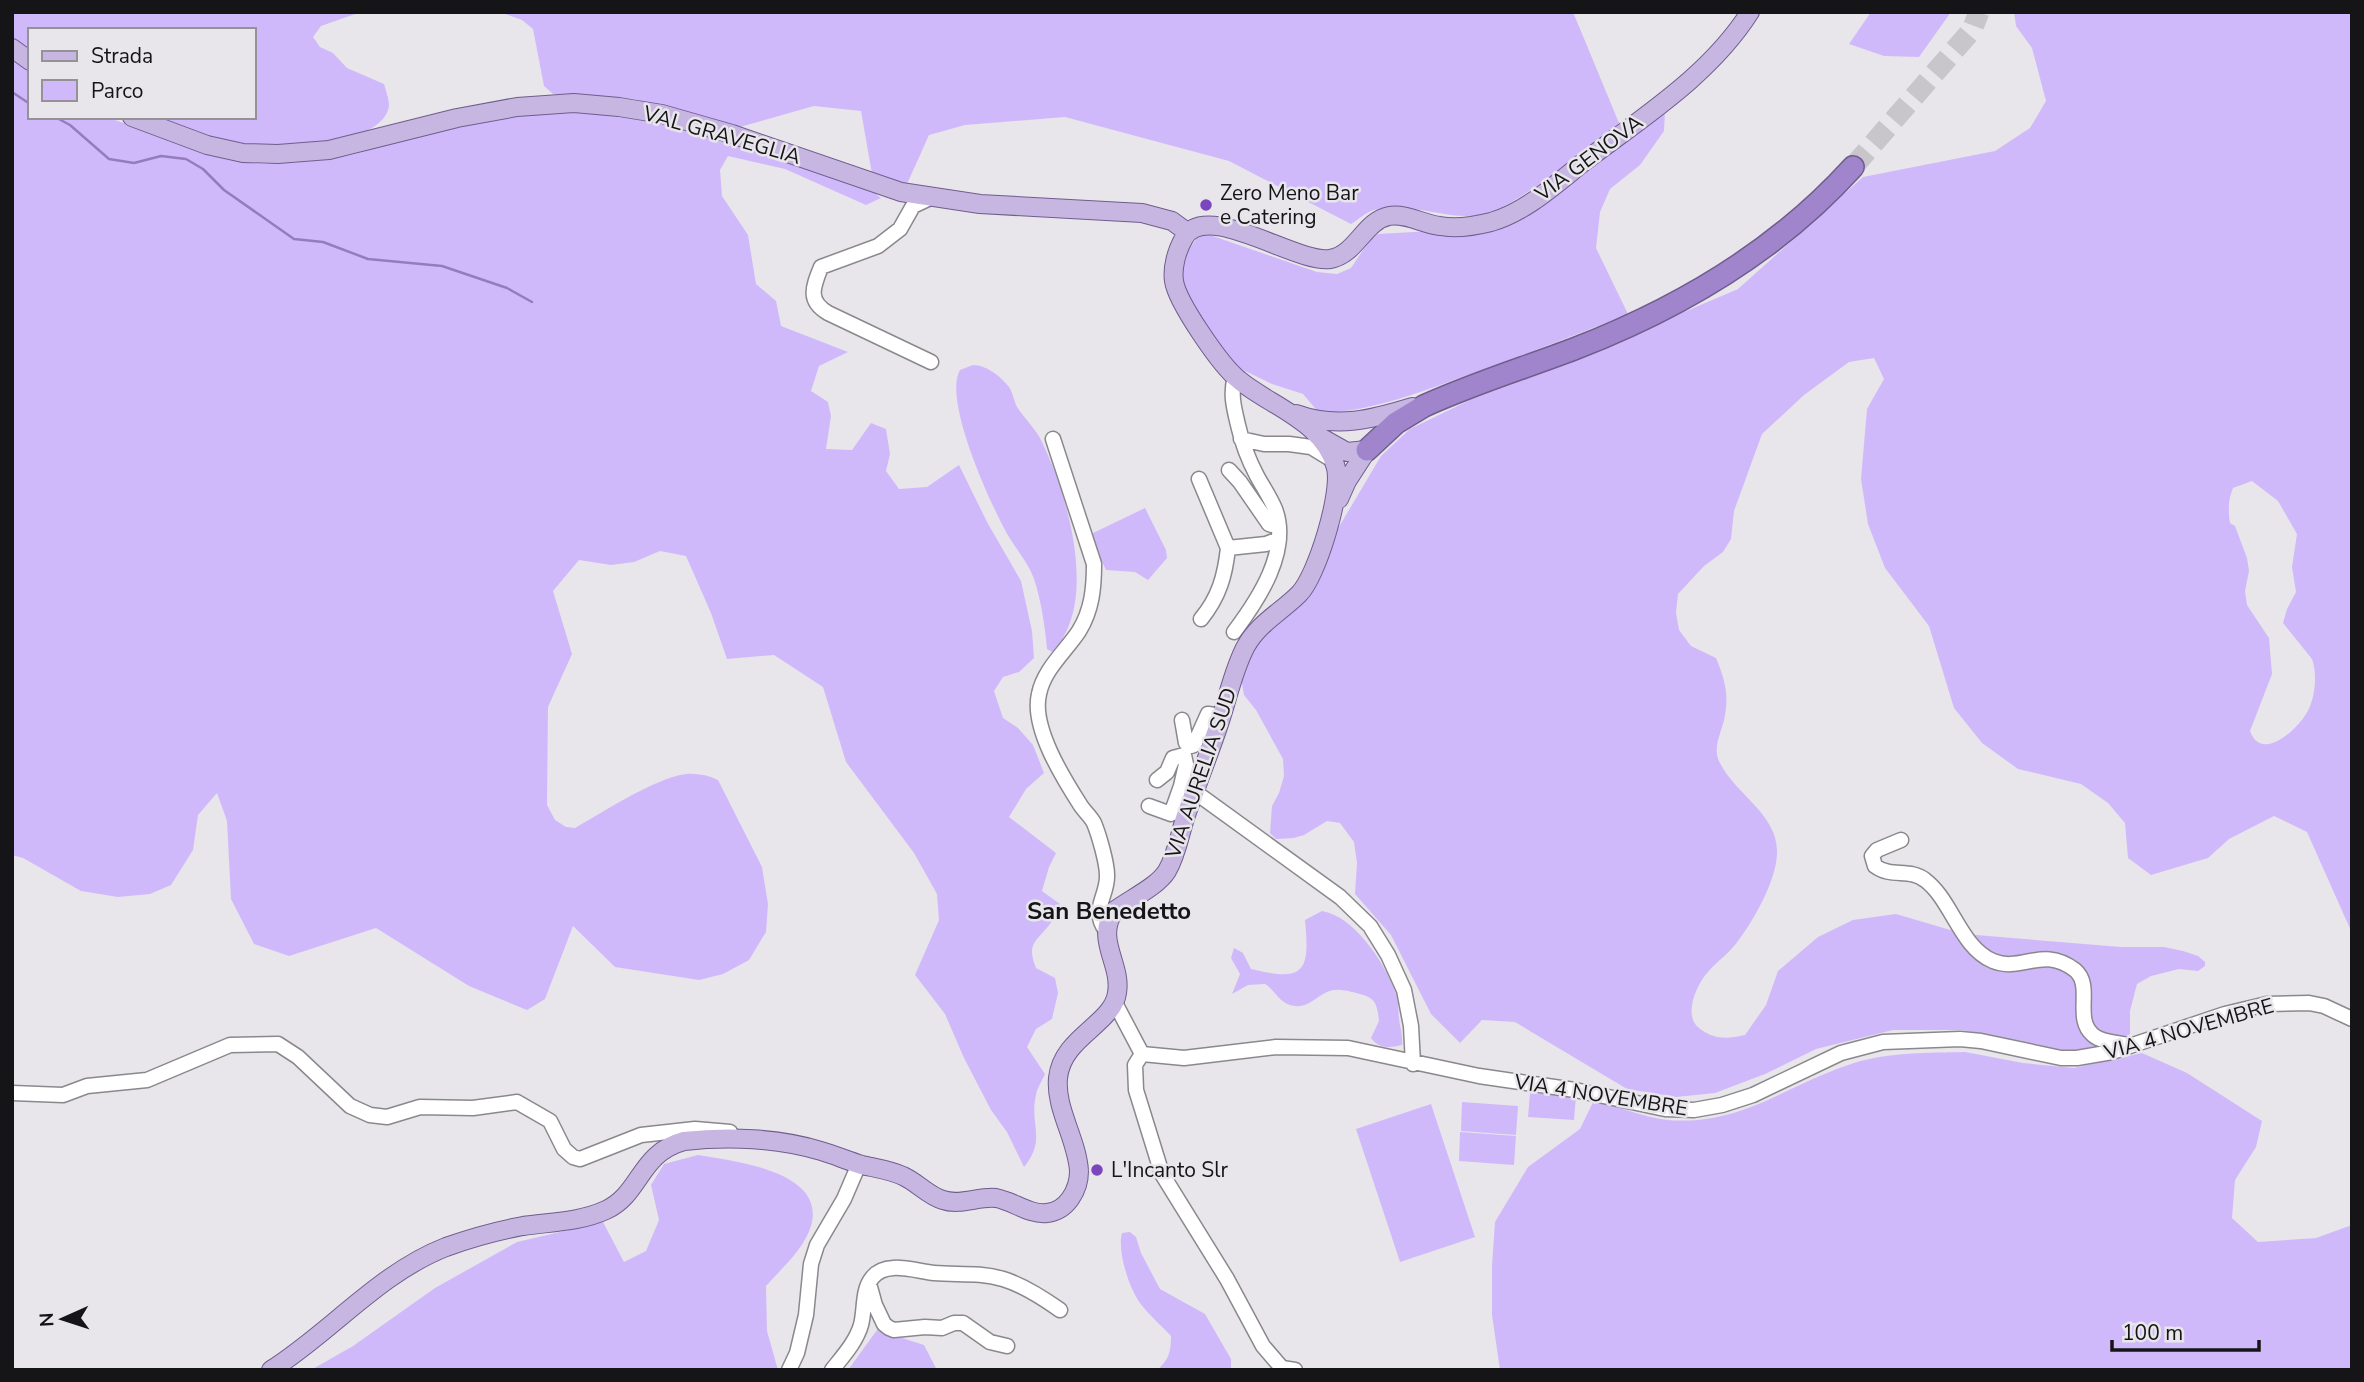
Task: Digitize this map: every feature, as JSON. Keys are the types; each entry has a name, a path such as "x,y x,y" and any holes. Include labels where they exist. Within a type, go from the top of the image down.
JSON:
{"highway":[{"path":"1367,450 1396,423 1442,398 1597,340 1701,290 1749,258 1796,221 1836,186 1853,167"}],"main road":[{"name":"VIA GENOVA","path":"1187,232 1204,224 1220,226 1307,256 1329,259 1348,251 1374,223 1392,215 1452,227 1495,221 1557,183 1691,80 1721,49 1750,12"},
{"path":"12,48 28,60"},
{"name":"VAL GRAVEGLIA","path":"137,119 206,145 243,153 278,154 346,147 488,111 561,103 589,104 634,109 698,124 758,142 872,184 930,198 980,204 1142,213 1172,220 1187,232"},
{"path":"1187,232 1175,263 1175,285 1212,349 1236,377 1252,390 1285,410 1338,449 1347,452 1367,450"},
{"path":"1285,410 1316,420 1347,423 1372,420 1442,398"},
{"path":"1329,524 1347,481 1367,450 1363,433 1347,423"},
{"path":"1315,433 1334,461"},
{"name":"VIA AURELIA SUD","path":"1106,931 1110,918 1121,906 1159,882 1166,874 1173,860 1188,789 1221,716 1248,644 1263,624 1300,593 1310,580 1329,524 1336,490 1334,461"},
{"path":"271,1370 400,1272 443,1248 486,1234 558,1222 606,1210 627,1192 652,1158 671,1145 695,1140 750,1140 820,1150 905,1177 943,1200 952,1202 997,1199 1045,1213 1064,1206 1074,1194 1079,1172 1058,1086 1060,1069 1068,1049 1107,1012 1114,1001 1118,984 1106,931"}],"street":[{"path":"930,198 913,206 900,229 878,246 821,267 814,301 828,313 931,362"},
{"path":"1234,632 1257,600 1279,540 1275,508 1245,452 1241,439 1233,404 1232,389 1236,377"},
{"path":"1054,439 1094,564 1094,585 1092,601 1079,631 1047,672 1039,693 1038,714 1046,745 1093,823 1107,874 1100,898 1099,915 1106,931"},
{"path":"1241,439 1264,444 1311,447 1334,461"},
{"path":"1229,470 1269,524 1278,521"},
{"path":"1199,479 1228,548 1226,569 1218,596 1201,618"},
{"path":"1228,548 1279,540"},
{"path":"1182,720 1184,738 1191,746 1208,713 1221,716"},
{"path":"1149,806 1171,814 1188,789 1184,755 1173,758 1167,772 1157,780"},
{"path":"1188,789 1340,897 1370,926 1388,955 1404,990 1411,1026 1413,1064"},
{"path":"1900,840 1877,850 1872,856 1875,866 1886,873 1912,873 1927,880 1968,938 1991,960 2019,964 2045,958 2072,969 2082,981 2084,1020 2089,1030 2097,1037 2130,1046"},
{"path":"1104,891 1121,906"},
{"path":"1114,1001 1142,1054 1135,1065 1136,1090 1162,1174 1227,1279 1263,1346 1286,1369"},
{"name":"VIA 4 NOVEMBRE","path":"1142,1054 1184,1058 1276,1046 1349,1048 1413,1064 1575,1090 1665,1109 1694,1110 1743,1098 1841,1053 1883,1042 1960,1039 1982,1041 2061,1058 2077,1058 2112,1052 2225,1014 2281,1003 2318,1005 2352,1019"},
{"path":"12,1093 63,1095 87,1086 147,1080 230,1045 259,1042 278,1044 298,1057 350,1106 370,1115 387,1117 420,1107 473,1108 517,1102 550,1121 564,1149 580,1159 641,1135 674,1130 730,1132 750,1140"},
{"path":"789,1370 797,1353 806,1315 811,1264 817,1245 844,1199 859,1164"},
{"path":"832,1370 849,1349 860,1327 869,1283 879,1271 894,1269 935,1273 967,1272 1004,1279 1060,1310"},
{"path":"869,1283 875,1305 884,1324 889,1328 942,1328 954,1323 964,1323 989,1342 1007,1346"}],"green space":[{"path":"12,12 361,12 321,26 313,37 320,47 333,53 347,68 384,84 389,105 383,119 370,129 352,136 307,144 239,143 189,131 158,119 256,119 256,28 28,28 28,49 12,37"},
{"path":"500,12 1573,12 1619,123 1532,190 1496,210 1481,215 1454,215 1400,207 1371,211 1351,224 1229,161 1065,117 965,125 929,135 907,184 872,174 861,111 814,106 740,127 634,99 553,94 544,86 533,29 522,20"},
{"path":"1871,12 1951,12 1919,57 1884,56 1849,44"},
{"path":"2014,12 2352,12 2352,933 2307,832 2274,816 2229,839 2208,858 2151,875 2128,858 2125,823 2108,803 2081,784 2018,769 1982,743 1954,708 1929,626 1885,568 1868,524 1861,479 1867,409 1884,379 1874,358 1849,362 1804,395 1762,434 1734,511 1731,539 1723,552 1704,566 1678,594 1676,613 1679,630 1691,646 1716,658 1723,679 1726,707 1717,744 1719,761 1771,827 1777,854 1773,876 1751,922 1735,945 1699,985 1693,1000 1694,1023 1715,1037 1745,1035 1766,1005 1778,971 1818,937 1853,920 1896,914 1964,934 2121,947 2164,947 2198,956 2205,962 2205,966 2198,971 2179,969 2151,976 2137,984 2130,1011 2130,1034 2110,1044 2084,1051 2061,1052 1962,1030 1893,1030 1816,1049 1765,1074 1715,1093 1676,1097 1627,1089 1515,1022 1482,1020 1460,1043 1431,1014 1391,935 1355,894 1357,863 1354,842 1340,823 1327,821 1294,838 1276,839 1270,833 1272,806 1284,776 1283,759 1256,710 1244,695 1241,678 1255,643 1327,547 1381,456 1410,429 1470,400 1529,378 1738,289 1863,177 1995,151 2030,128 2046,101 2032,48 2016,26","holes":["2252,481 2278,501 2297,534 2292,567 2296,592 2283,623 2312,659 2315,681 2311,704 2299,723 2277,741 2262,744 2255,740 2250,731 2272,674 2269,638 2247,605 2247,558 2235,526 2230,523 2229,505 2233,488"]},
{"path":"12,50 28,65 28,119 112,119 206,154 245,163 276,164 333,158 472,123 551,113 592,113 633,117 714,136 872,191 881,198 866,205 785,169 728,156 720,170 722,196 748,235 756,284 776,301 781,326 848,352 819,366 811,391 828,402 831,416 826,449 852,450 871,423 886,429 890,454 886,471 899,489 927,487 959,465 987,522 1021,581 1032,631 1034,658 1019,672 1003,677 994,691 1003,718 1018,728 1033,745 1044,773 1026,789 1009,817 1056,853 1042,891 1060,904 1032,948 1036,968 1055,978 1058,993 1052,1019 1036,1029 1027,1047 1045,1074 1037,1090 1034,1106 1035,1148 1024,1167 964,1058 945,1014 915,975 939,920 937,894 914,853 846,762 823,687 774,655 727,659 711,613 686,556 660,551 634,562 611,565 579,560 553,591 572,654 548,707 547,805 555,820 566,827 575,828 629,796 673,777 694,774 718,780 762,867 768,904 766,932 749,960 723,974 699,980 615,967 573,926 545,999 527,1010 469,986 376,928 289,956 254,944 231,899 227,821 217,793 198,815 193,850 171,885 150,894 118,897 81,891 23,858 12,855"},
{"path":"1665,111 1664,131 1640,165 1610,189 1600,212 1596,248 1628,314 1533,351 1400,399 1320,414 1303,394 1272,384 1239,368 1218,344 1186,291 1182,276 1187,252 1200,234 1207,234 1317,272 1337,274 1351,268 1369,241 1378,234 1431,231 1475,234"},
{"path":"973,365 993,372 1009,387 1017,407 1042,442 1067,510 1076,561 1077,586 1074,609 1067,630 1052,652 1047,649 1034,579 997,514 962,425 956,384 960,370"},
{"path":"1145,508 1166,550 1167,558 1148,580 1135,572 1106,570 1089,535"},
{"path":"1322,911 1345,922 1376,954 1397,998 1402,1045 1385,1047 1371,1038 1379,1021 1377,1008 1373,1000 1359,994 1332,990 1299,1006 1286,1003 1265,984 1248,985 1232,994 1240,974 1231,958 1234,948 1243,953 1251,969 1269,973 1293,973 1300,969 1304,962 1305,920"},
{"path":"1965,1052 2023,1063 2074,1068 2142,1053 2187,1073 2262,1121 2256,1147 2235,1180 2232,1218 2258,1242 2316,1238 2352,1225 2352,1370 1500,1370 1492,1315 1495,1222 1528,1167 1580,1129 1594,1100 1658,1119 1694,1120 1719,1117 1764,1102 1830,1072 1867,1059"},
{"path":"1530,1093 1576,1096 1574,1120 1528,1117"},
{"path":"1462,1102 1518,1106 1516,1135 1461,1131"},
{"path":"1431,1104 1475,1237 1400,1262 1356,1129"},
{"path":"1460,1132 1516,1136 1514,1165 1459,1161"},
{"path":"698,1155 774,1172 792,1181 805,1193 812,1207 811,1226 803,1243 766,1286 767,1331 778,1370 311,1370 353,1346 435,1288 517,1242 603,1222 624,1262 646,1251 659,1220 651,1185 664,1164"},
{"path":"1130,1232 1136,1237 1141,1253 1160,1289 1205,1314 1231,1359 1231,1370 1157,1370 1168,1355 1171,1336 1140,1303 1128,1279 1121,1241 1122,1233"},
{"path":"877,1330 924,1345 937,1370 848,1370"}],"waterway":[{"path":"12,92 28,103"},
{"path":"59,119 70,125 109,159 134,163 161,156 186,159 203,169 224,190 294,239 323,242 368,259 442,266 507,288 532,302"}],"tunnel":[{"path":"1853,167 1972,30 1979,12"}],"place":[{"name":"Zero Meno Bar e Catering","path":"1206,205"},
{"name":"L'Incanto Slr","path":"1097,1170"}],"district":[{"name":"San Benedetto","path":"1109,911"}]}
